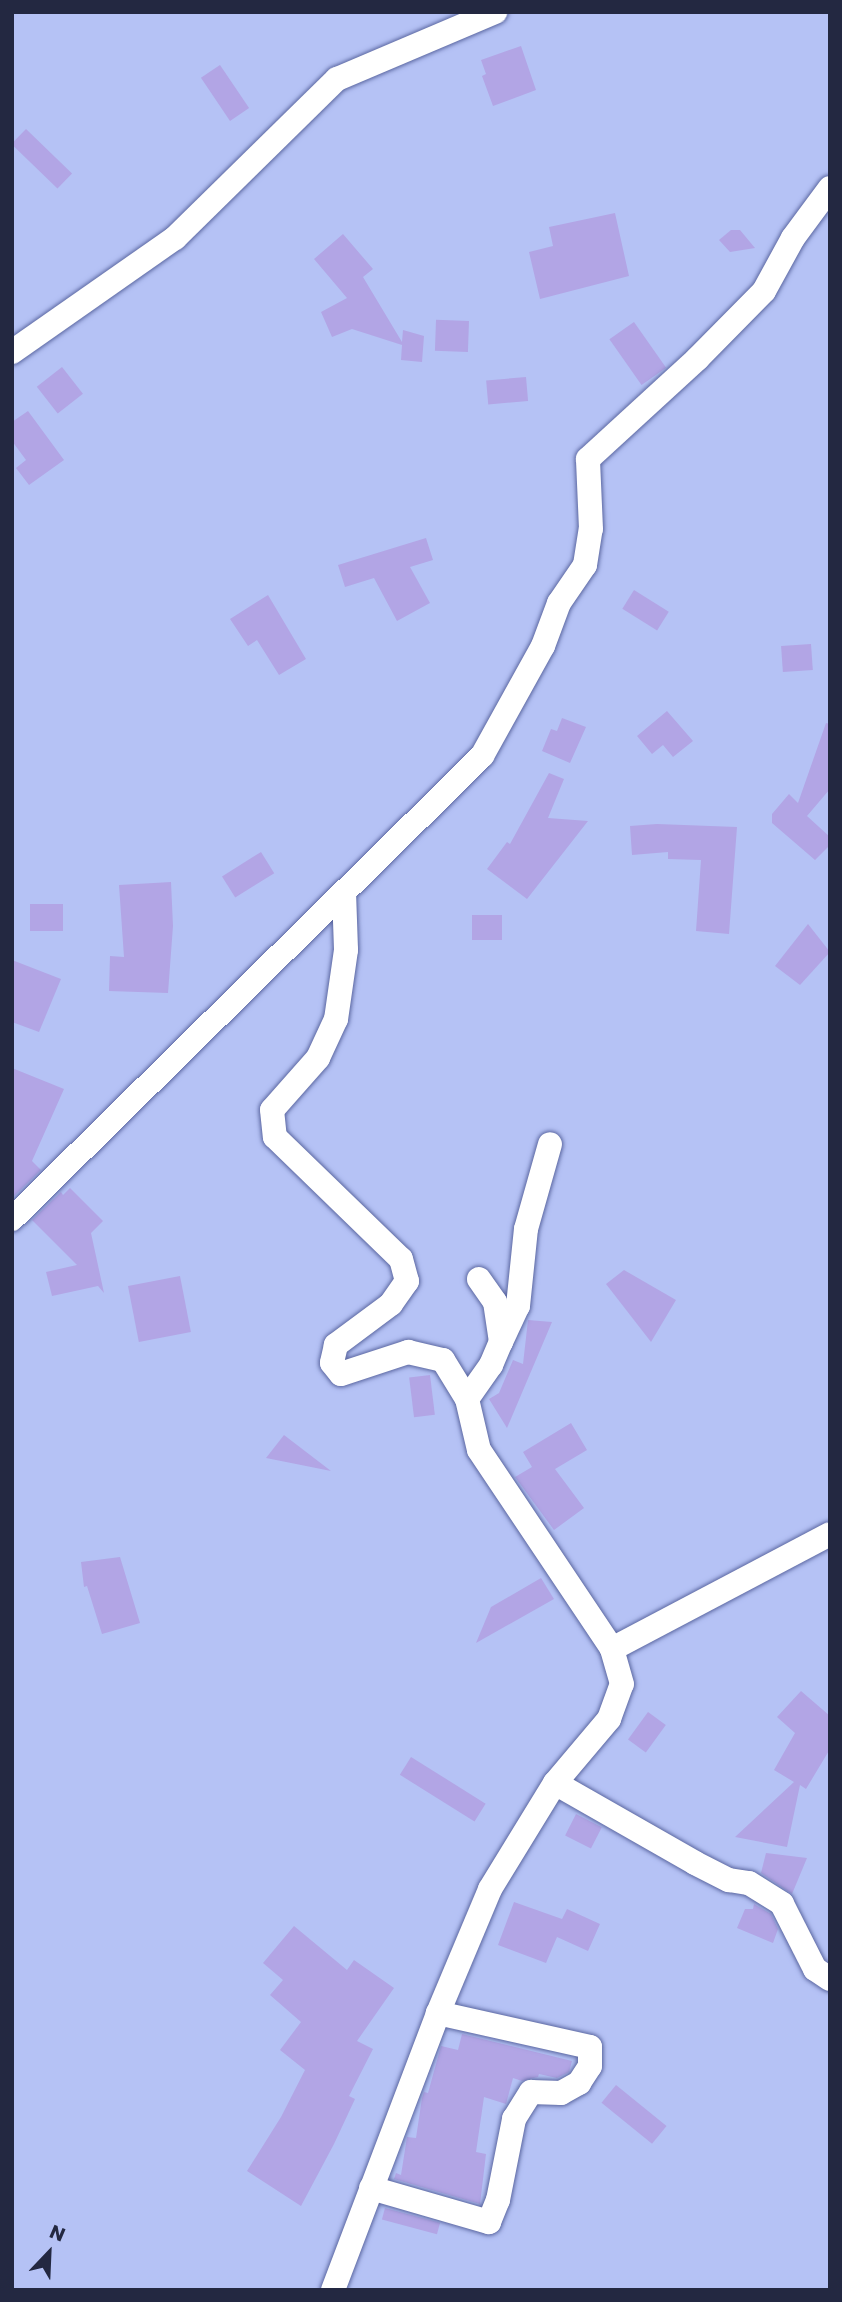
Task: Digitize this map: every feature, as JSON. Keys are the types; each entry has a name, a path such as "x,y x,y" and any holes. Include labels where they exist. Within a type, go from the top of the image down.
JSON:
{"street":[{"path":"12,352 175,238 337,79 495,12"},
{"path":"12,1219 205,1025 482,756 543,646 559,603 585,565 591,529 588,459 698,359 764,291 793,238 830,188"},
{"path":"333,2290 438,2013 490,1889 555,1783 609,1719 622,1684 612,1649 479,1450 467,1399 443,1360 408,1352 341,1374 332,1363 336,1345 391,1304 407,1281 401,1259 275,1137 272,1110 318,1058 336,1020 346,950 344,892"},
{"path":"467,1399 491,1365 518,1306 526,1228 550,1144"},
{"path":"479,1279 495,1302 500,1342"},
{"path":"612,1649 830,1534"},
{"path":"555,1783 695,1863 729,1880 749,1883 782,1904 815,1969 830,1979"},
{"path":"371,2188 489,2222 498,2200 514,2119 531,2092 561,2093 579,2084 590,2066 590,2047 438,2013"}],"building":[{"path":"521,46 536,90 493,106 482,76 486,74 481,60"},
{"path":"220,65 249,108 230,121 201,78"},
{"path":"26,129 72,173 57,189 12,145"},
{"path":"615,213 629,276 540,299 529,252 553,246 549,227"},
{"path":"731,230 740,230 755,248 730,252 719,240"},
{"path":"343,234 373,269 363,277 402,342 403,330 424,336 422,362 401,360 402,345 352,329 332,337 321,312 347,298 314,259"},
{"path":"436,320 469,321 468,352 435,351"},
{"path":"634,322 666,368 642,385 609,339"},
{"path":"62,367 83,394 58,413 37,387"},
{"path":"526,377 528,401 488,404 486,380"},
{"path":"28,411 64,460 29,485 16,468 26,460 12,441 12,422"},
{"path":"426,538 433,560 410,567 430,603 397,621 374,578 345,587 338,565"},
{"path":"634,590 669,612 657,630 622,609"},
{"path":"268,595 306,659 279,675 257,640 248,646 230,619"},
{"path":"811,644 813,670 783,672 781,646"},
{"path":"667,711 693,741 673,757 663,745 652,754 637,736"},
{"path":"562,718 586,727 570,763 542,751 551,729 557,731"},
{"path":"826,723 830,724 830,789 807,816 830,837 830,845 815,860 772,823 772,814 789,794 798,803"},
{"path":"549,773 564,779 548,818 588,821 527,899 487,869 507,842 510,844"},
{"path":"657,824 737,827 729,934 696,931 701,860 668,859 668,852 632,855 630,826"},
{"path":"261,852 274,873 235,898 222,876"},
{"path":"171,882 173,926 168,993 109,991 110,956 124,957 119,885"},
{"path":"30,904 63,904 63,931 30,931"},
{"path":"472,915 502,915 502,940 472,940"},
{"path":"808,924 830,952 800,985 775,966"},
{"path":"12,960 61,979 39,1032 12,1022"},
{"path":"12,1068 64,1089 32,1161 41,1170 12,1198"},
{"path":"70,1188 103,1221 91,1233 104,1293 98,1286 52,1296 46,1272 77,1265 32,1220 61,1192 63,1195"},
{"path":"624,1270 676,1300 651,1342 606,1284"},
{"path":"180,1276 191,1332 139,1342 128,1286"},
{"path":"528,1320 552,1322 507,1428 489,1399 499,1393 513,1360 523,1364"},
{"path":"430,1375 435,1415 414,1417 409,1378"},
{"path":"571,1423 587,1450 555,1469 584,1508 554,1530 515,1477 532,1467 523,1452"},
{"path":"284,1435 331,1471 266,1458"},
{"path":"120,1557 140,1623 102,1634 87,1586 84,1587 81,1562"},
{"path":"541,1578 554,1599 476,1643 491,1607"},
{"path":"801,1691 830,1716 830,1749 806,1789 800,1785 787,1847 735,1837 794,1782 774,1770 795,1733 777,1717"},
{"path":"648,1712 666,1725 646,1752 628,1740"},
{"path":"411,1757 486,1804 474,1821 400,1775"},
{"path":"576,1814 602,1827 591,1849 565,1835"},
{"path":"766,1853 807,1858 792,1894 761,1873"},
{"path":"514,1902 562,1919 567,1909 600,1924 588,1951 557,1937 546,1963 498,1945"},
{"path":"754,1904 771,1914 778,1929 773,1943 737,1928 745,1909 753,1909"},
{"path":"294,1926 347,1970 354,1960 394,1988 357,2041 373,2049 349,2096 355,2099 301,2206 247,2171 281,2117 305,2070 280,2050 301,2022 270,1995 283,1980 263,1963"},
{"path":"462,2034 572,2061 569,2072 557,2078 539,2074 538,2077 522,2081 513,2078 506,2104 484,2097 476,2152 486,2154 480,2204 394,2179 396,2173 401,2175 407,2137 416,2138 422,2098 424,2092 428,2093 441,2046 458,2050"},
{"path":"616,2085 667,2126 652,2144 602,2103"},
{"path":"385,2208 440,2223 437,2234 382,2220"}]}
